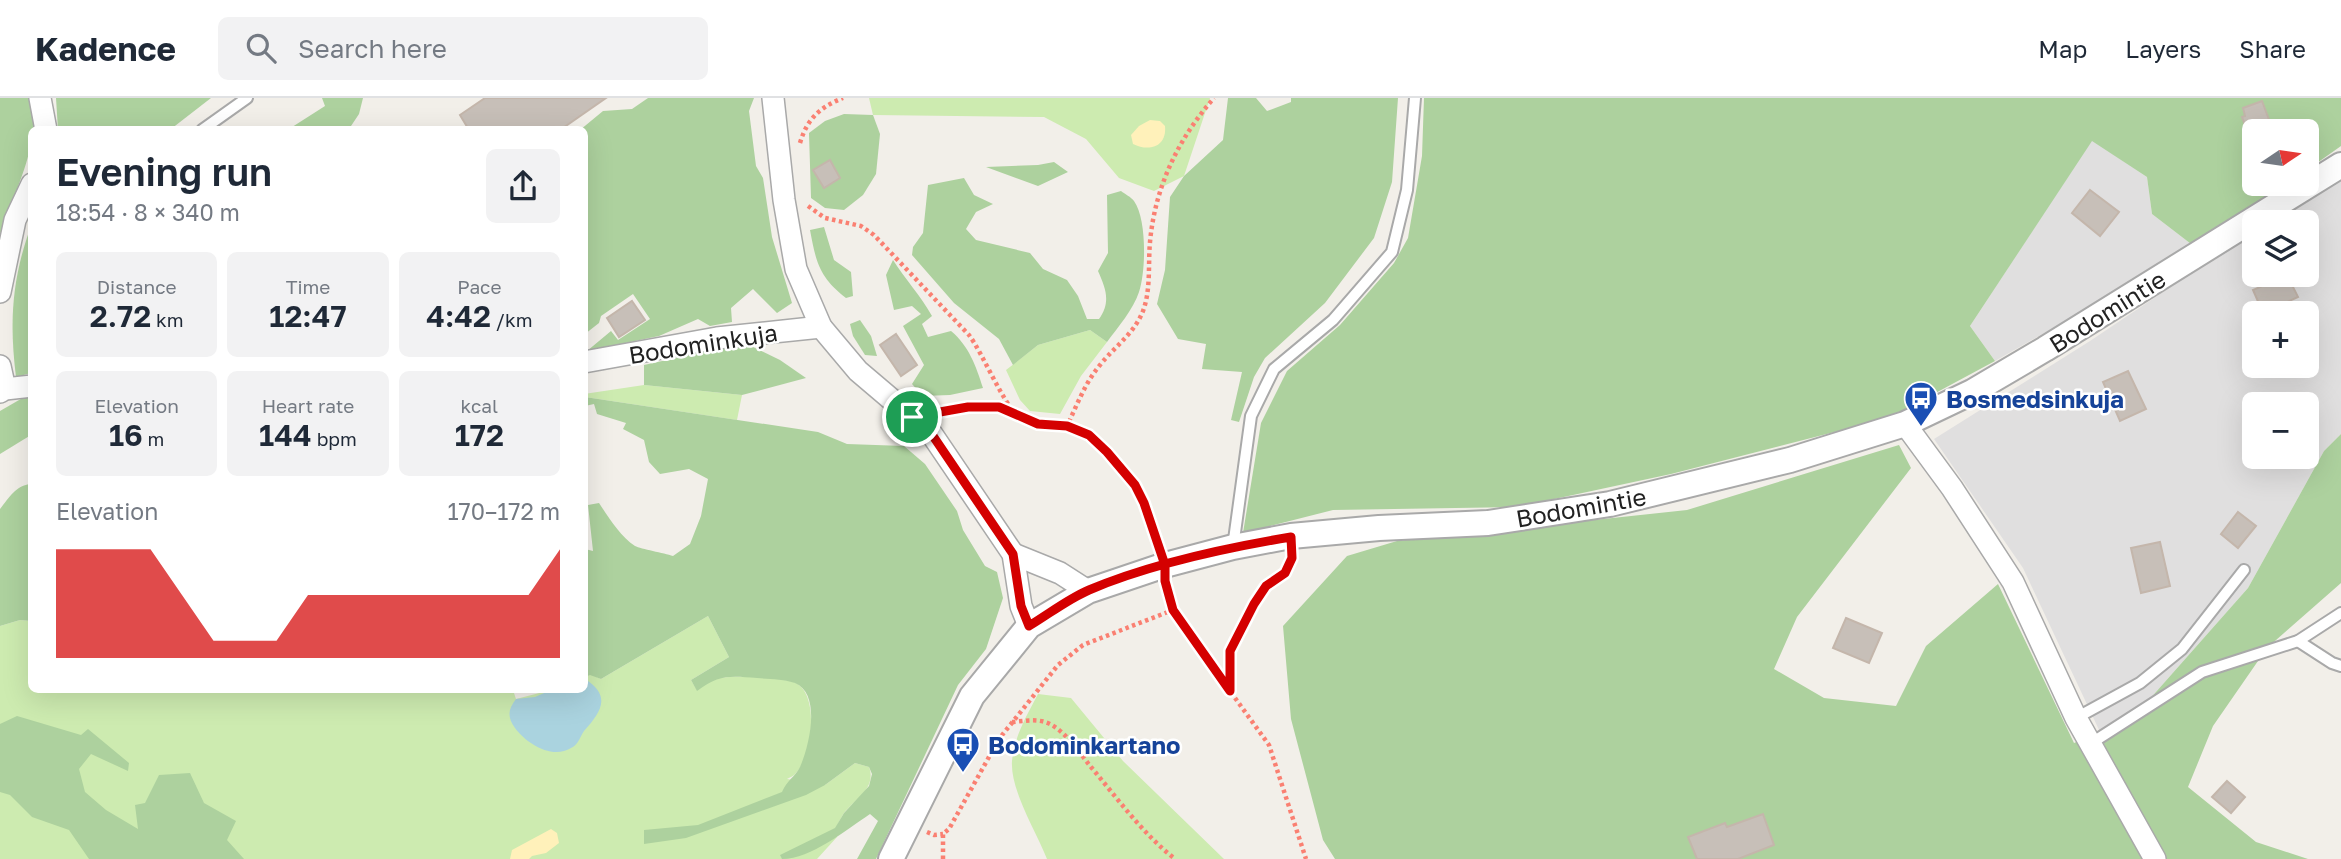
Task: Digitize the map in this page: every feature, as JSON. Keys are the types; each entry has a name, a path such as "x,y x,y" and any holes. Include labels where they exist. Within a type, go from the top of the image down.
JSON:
{"street":[{"path":"40,98 45,126"},
{"path":"773,98 784,200 796,268 821,327 858,371 931,433 1013,554 1021,606 1029,626"},
{"name":"Bodomintie","path":"891,859 972,696 1029,626 1088,591 1165,565 1233,547 1291,537 1378,528 1488,523 1570,512 1777,463 1905,424 1972,392 2045,349 2341,165"},
{"path":"0,292 15,220 28,192"},
{"name":"Bodominkuja","path":"588,361 717,338 821,327"},
{"path":"0,366 3,391 28,387"},
{"path":"1905,424 1952,488 2013,582 2076,718 2155,859"},
{"path":"1013,554 1060,573 1088,591"}],"lane":[{"path":"208,126 247,98"},
{"path":"1233,547 1251,416 1274,369 1333,320 1392,252 1407,190 1415,98"},
{"path":"2076,718 2140,683 2182,649 2244,570"},
{"path":"2091,744 2202,672 2298,641 2341,612"},
{"path":"2298,641 2341,666"}],"path":[{"path":"799,153 805,127 815,113 843,98"},
{"path":"1067,426 1086,385 1101,363 1124,342 1144,310 1149,278 1152,219 1164,177 1195,120 1214,98"},
{"path":"805,202 811,210 825,218 861,226 885,244 969,335 1018,415"},
{"path":"912,417 984,406 999,407 1038,424 1067,426 1089,435 1107,452 1135,485 1144,503 1165,565 1165,581 1173,610 1269,745 1306,859"},
{"path":"1230,691 1230,651 1266,586 1285,573 1292,558 1291,537"},
{"path":"943,859 943,834 949,829 999,739 1058,665 1083,645 1173,610"},
{"path":"1012,722 1036,720 1050,724 1068,739 1126,808 1175,859"}],"shaded area":[{"path":"2092,140 2147,177 2152,214 2195,247 1995,361 1970,326"},
{"path":"2341,180 2341,434 2319,460 2319,392 2242,392 2242,469 2314,469 2248,588 2148,701 2100,732 2023,568 1934,439 2090,341 2242,239 2242,287 2319,287 2319,210 2289,210 2313,196 2319,196 2319,193"}],"green space":[{"path":"0,98 29,98 35,126 28,126 28,157 0,235"},
{"path":"56,98 211,98 175,126 58,126"},
{"path":"322,98 363,98 359,114 351,126 294,126 325,106"},
{"path":"648,98 754,98 749,111 756,166 763,178 772,237 792,303 777,313 753,289 731,308 732,322 710,326 698,319 659,336 588,351 611,331 618,340 650,319 633,294 601,316 599,323 588,332 588,126 585,126 603,111 632,109"},
{"path":"869,98 1210,98 1184,176 1154,191 1119,178 1086,139 1044,117 873,115"},
{"path":"1228,98 1256,98 1267,111 1291,102 1291,98 1398,98 1392,182 1374,238 1325,303 1265,358 1254,377 1239,422 1231,420 1242,372 1202,369 1206,344 1178,339 1157,304 1165,270 1170,197 1184,176 1223,140"},
{"path":"1424,98 2341,98 2341,146 2319,162 2319,119 2242,119 2242,196 2269,196 2249,210 2242,210 2242,215 2195,247 2152,214 2147,177 2092,141 1970,326 1995,361 1889,418 1671,474 1517,507 1333,510 1243,533 1261,423 1287,371 1340,325 1394,263 1408,238 1422,156"},
{"path":"844,114 873,115 880,134 876,174 863,195 844,210 825,208 811,198 809,133 825,121"},
{"path":"1054,162 1068,172 1038,186 986,167 1038,165"},
{"path":"964,178 974,195 993,204 976,212 966,229 976,240 1030,253 1043,269 1067,280 1078,296 1087,319 1099,319 1106,301 1098,271 1108,253 1107,195 1121,191 1133,200 1143,232 1141,283 1133,305 1107,342 1090,330 1038,345 1013,365 999,339 954,303 912,255 913,247 923,233 928,185"},
{"path":"824,227 834,260 851,272 853,296 846,298 830,283 820,268 810,230"},
{"path":"28,236 28,374 16,377 14,300"},
{"path":"893,260 932,316 922,324 928,337 951,331 975,364 983,388 950,395 923,396 912,384 924,365 903,326 921,314 912,306 894,310 886,275"},
{"path":"860,320 871,336 877,356 865,355 853,336 850,324"},
{"path":"1090,330 1107,342 1081,376 1060,414 1030,411 1020,400 1006,370 1038,345"},
{"path":"753,347 780,360 806,378 742,395 644,385 644,365 721,348"},
{"path":"644,385 742,395 737,420 588,397 588,393"},
{"path":"28,396 28,437 0,454 0,411"},
{"path":"588,397 818,432 847,444 904,446 925,464 957,511 963,530 985,566 997,572 1003,598 986,649 958,685 876,859 857,859 878,821 870,814 816,849 793,858 782,859 780,855 835,828 844,813 869,786 872,774 869,767 855,763 806,795 686,838 644,844 644,830 698,825 782,792 803,758 809,735 811,709 803,689 786,681 726,677 697,691 691,680 729,657 708,616 601,679 588,676 588,550 593,551 588,505 599,503 620,532 635,546 673,556 690,544 701,516 708,479 689,469 660,474 649,462 644,440 623,429 626,423 597,414 594,404 588,405"},
{"path":"2341,434 2341,583 2267,648 2213,726 2188,787 2256,842 2308,859 1335,859 1323,840 1291,719 1283,626 1347,556 1397,541 1687,510 1899,445 1911,468 1797,617 1774,669 1824,698 1896,706 1926,646 1998,584 2074,743 2100,732 2148,701 2248,588 2314,469 2319,469 2319,460"},
{"path":"26,485 28,621 20,620 0,626 0,509 17,489"},
{"path":"708,616 729,657 691,680 697,690 717,678 767,678 796,683 804,690 808,700 811,727 802,765 787,779 825,785 855,763 869,767 871,774 868,787 844,813 836,828 837,837 817,859 0,859 0,626 20,620 28,621 28,693 514,693 516,699 539,693 588,693 588,675 601,679"},
{"path":"1038,694 1071,698 1123,761 1224,859 1047,859 1019,797 1012,772 1015,743"},
{"path":"17,716 81,735 88,729 129,763 128,771 91,754 79,769 85,792 106,810 138,829 135,805 145,803 159,775 190,773 204,803 236,821 227,840 244,859 89,859 69,830 32,817 10,795 0,792 0,724"}],"sand":[{"path":"1150,120 1160,121 1165,126 1163,139 1156,146 1145,148 1133,144 1131,135 1139,126"},
{"path":"551,829 557,833 559,843 546,853 529,859 510,859 512,850"}],"water":[{"path":"588,681 599,692 601,704 577,743 564,751 556,752 533,744 515,728 511,720 509,713 516,699 544,693 588,693"}],"building":[{"path":"485,98 606,98 566,126 467,126 460,115"},
{"path":"2262,101 2269,119 2243,119 2245,116 2243,108"},
{"path":"830,160 840,178 824,188 813,170"},
{"path":"2090,190 2119,212 2100,236 2072,213"},
{"path":"2260,287 2293,287 2298,297 2289,301 2258,301 2253,290"},
{"path":"632,301 645,320 619,337 607,318"},
{"path":"896,334 917,365 901,376 880,345"},
{"path":"2128,371 2146,409 2120,421 2103,382"},
{"path":"2238,512 2256,526 2238,548 2221,534"},
{"path":"2160,542 2170,586 2141,593 2131,548"},
{"path":"1846,618 1882,633 1869,663 1833,648"},
{"path":"2227,781 2245,797 2231,813 2212,797"},
{"path":"1763,814 1774,845 1738,859 1697,859 1688,837 1725,823 1727,827"}],"place":[{"name":"Bosmedsinkuja","path":"1921,428"},
{"name":"Bodominkartano","path":"963,774"}],"route":[{"path":"912,417 931,433 1013,554 1021,606 1029,626 1088,591 1165,565 1233,547 1291,537 1292,558 1285,573 1266,586 1230,651 1230,691 1173,610 1165,581 1165,565 1144,503 1135,485 1089,435 1067,426 1038,424 999,407 968,407 912,417"}]}
